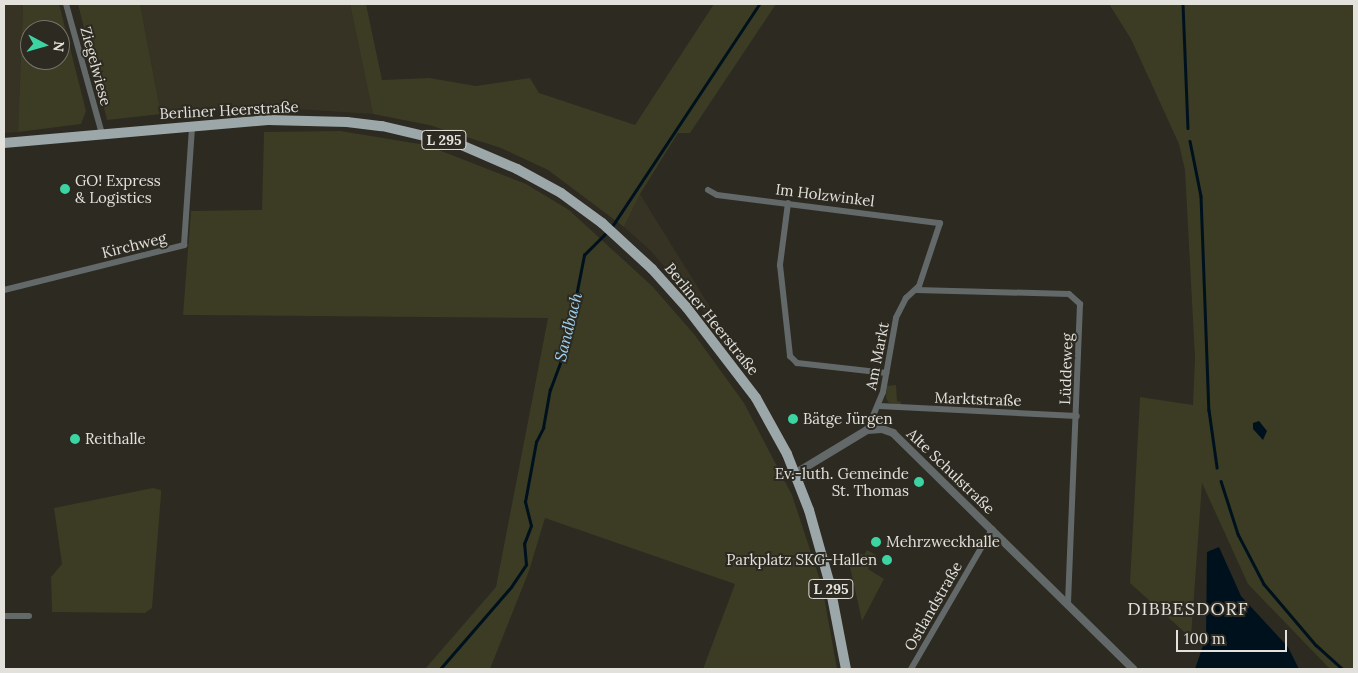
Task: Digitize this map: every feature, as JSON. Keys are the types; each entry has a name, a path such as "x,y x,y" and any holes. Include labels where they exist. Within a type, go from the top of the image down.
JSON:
{"main road":[{"name":"Berliner Heerstraße","path":"4,143 268,120 338,122 429,136 517,169 561,193 618,237 687,308 731,364 764,412 796,473 823,555 846,669"}],"street":[{"name":"Ziegelwiese","path":"66,4 102,134"},
{"name":"Kirchweg","path":"4,290 184,246 192,127"},
{"name":"Im Holzwinkel","path":"708,190 717,195 940,223"},
{"path":"788,203 780,265 790,356 797,362 886,373"},
{"name":"Am Markt","path":"867,430 879,406 896,318 906,298 916,290 940,223"},
{"name":"Lüddeweg","path":"916,290 1074,296 1081,312 1068,604"},
{"name":"Marktstraße","path":"879,406 1077,416"},
{"name":"Alte Schulstraße","path":"867,430 882,429 897,436 1133,669"},
{"path":"796,473 867,430"},
{"name":"Ostlandstraße","path":"911,669 992,529"},
{"path":"4,616 29,616"}],"shaded area":[{"path":"4,4 23,4 22,20 20,20 18,132 4,133"},
{"path":"140,4 350,4 373,114 265,107 161,114"},
{"path":"640,194 734,346 650,250 624,227"}],"green space":[{"path":"23,4 59,4 63,20 22,20"},
{"path":"78,4 140,4 161,114 107,120"},
{"path":"350,4 366,4 382,80 429,78 476,86 530,78 539,93 635,125 714,4 776,4 690,133 678,133 640,194 624,227 548,170 501,148 429,125 373,114"},
{"path":"1109,4 1354,4 1354,669 1330,669 1248,584 1202,483 1191,638 1130,583 1140,397 1193,405 1195,358 1185,170 1179,144 1131,39"},
{"path":"70,48 86,111 81,124 18,132 20,70 70,70"},
{"path":"340,131 426,145 526,184 569,210 652,286 694,334 744,403 792,495 822,586 837,669 703,669 735,584 545,518 529,571 490,669 425,669 496,587 548,318 183,315 191,211 262,210 264,132"},
{"path":"896,385 897,401 901,402 901,405 889,403 886,398 887,386"},
{"path":"153,488 161,490 161,495 152,608 145,613 52,612 51,577 62,564 54,508"},
{"path":"867,550 876,555 868,569 884,579 862,621 850,567 858,552 864,555"}],"water":[{"path":"1259,421 1267,431 1263,440 1253,429 1253,423"},
{"path":"1219,547 1241,596 1288,647 1299,669 1195,669 1206,637 1207,552"}],"waterway":[{"name":"Sandbach","path":"611,228 759,4"},
{"path":"1183,4 1188,128"},
{"path":"1190,141 1201,196 1209,410 1217,467"},
{"name":"Sandbach","path":"440,669 511,587 526,565 524,544 531,526 525,502 536,442 543,428 550,390 566,347 584,255 607,232"},
{"path":"1221,481 1238,534 1264,584 1316,645 1343,669"}],"place":[{"name":"GO! Express & Logistics","path":"65,189"},
{"name":"Bätge Jürgen","path":"793,419"},
{"name":"Reithalle","path":"75,439"},
{"name":"Ev.-luth. Gemeinde St. Thomas","path":"919,482"},
{"name":"Mehrzweckhalle","path":"876,542"},
{"name":"Parkplatz SKG-Hallen","path":"887,560"}],"district":[{"name":"DIBBESDORF","path":"1188,609"}]}
